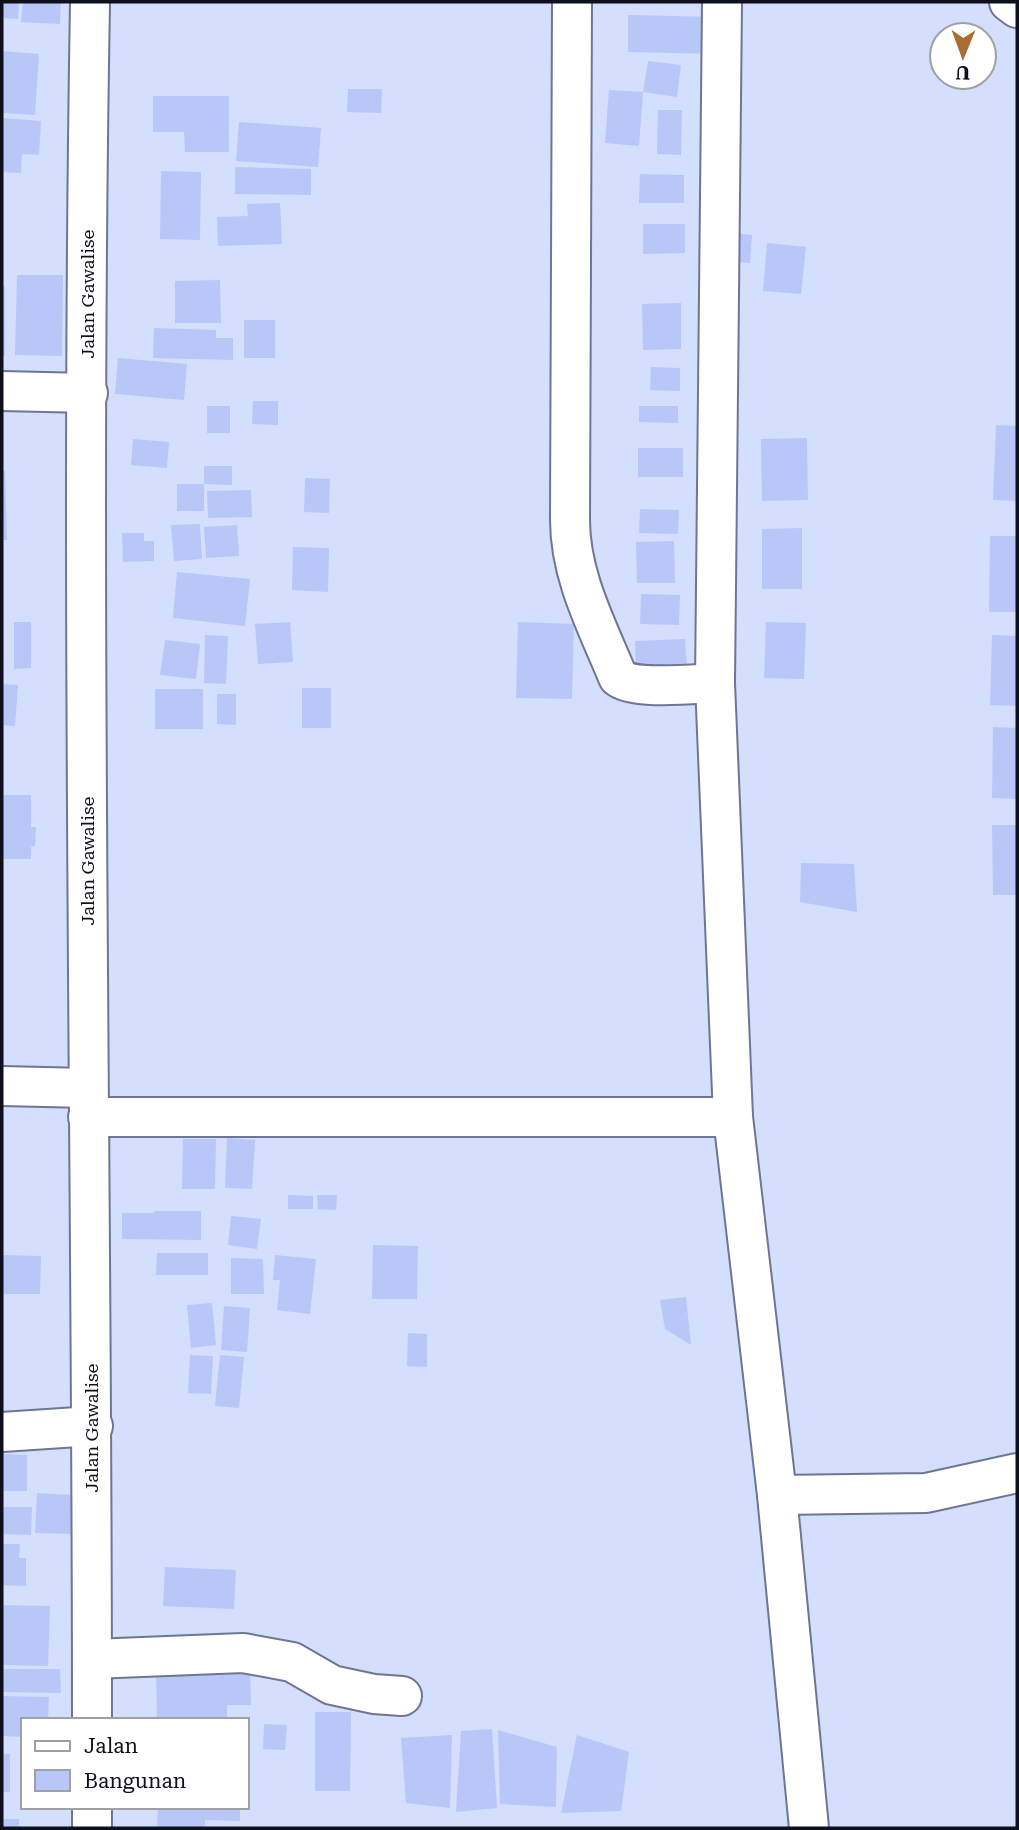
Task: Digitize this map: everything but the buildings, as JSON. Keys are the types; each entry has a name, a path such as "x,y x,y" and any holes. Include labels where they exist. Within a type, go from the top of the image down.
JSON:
{"street":[{"name":"Jalan Gawalise","path":"90,2 88,1103 93,1426 92,1718"},
{"path":"572,2 572,553 581,586 618,677 624,682 638,684 715,683"},
{"path":"722,2 715,683 733,1118 778,1494 809,1828"},
{"path":"1009,2 1017,8"},
{"path":"2,391 88,393"},
{"path":"2,1086 88,1103 733,1118"},
{"path":"2,1432 93,1426"},
{"path":"778,1494 926,1493 1017,1472"},
{"path":"92,1659 243,1653 292,1662 332,1685 374,1694 402,1696"},
{"path":"92,1809 92,1828"}]}
